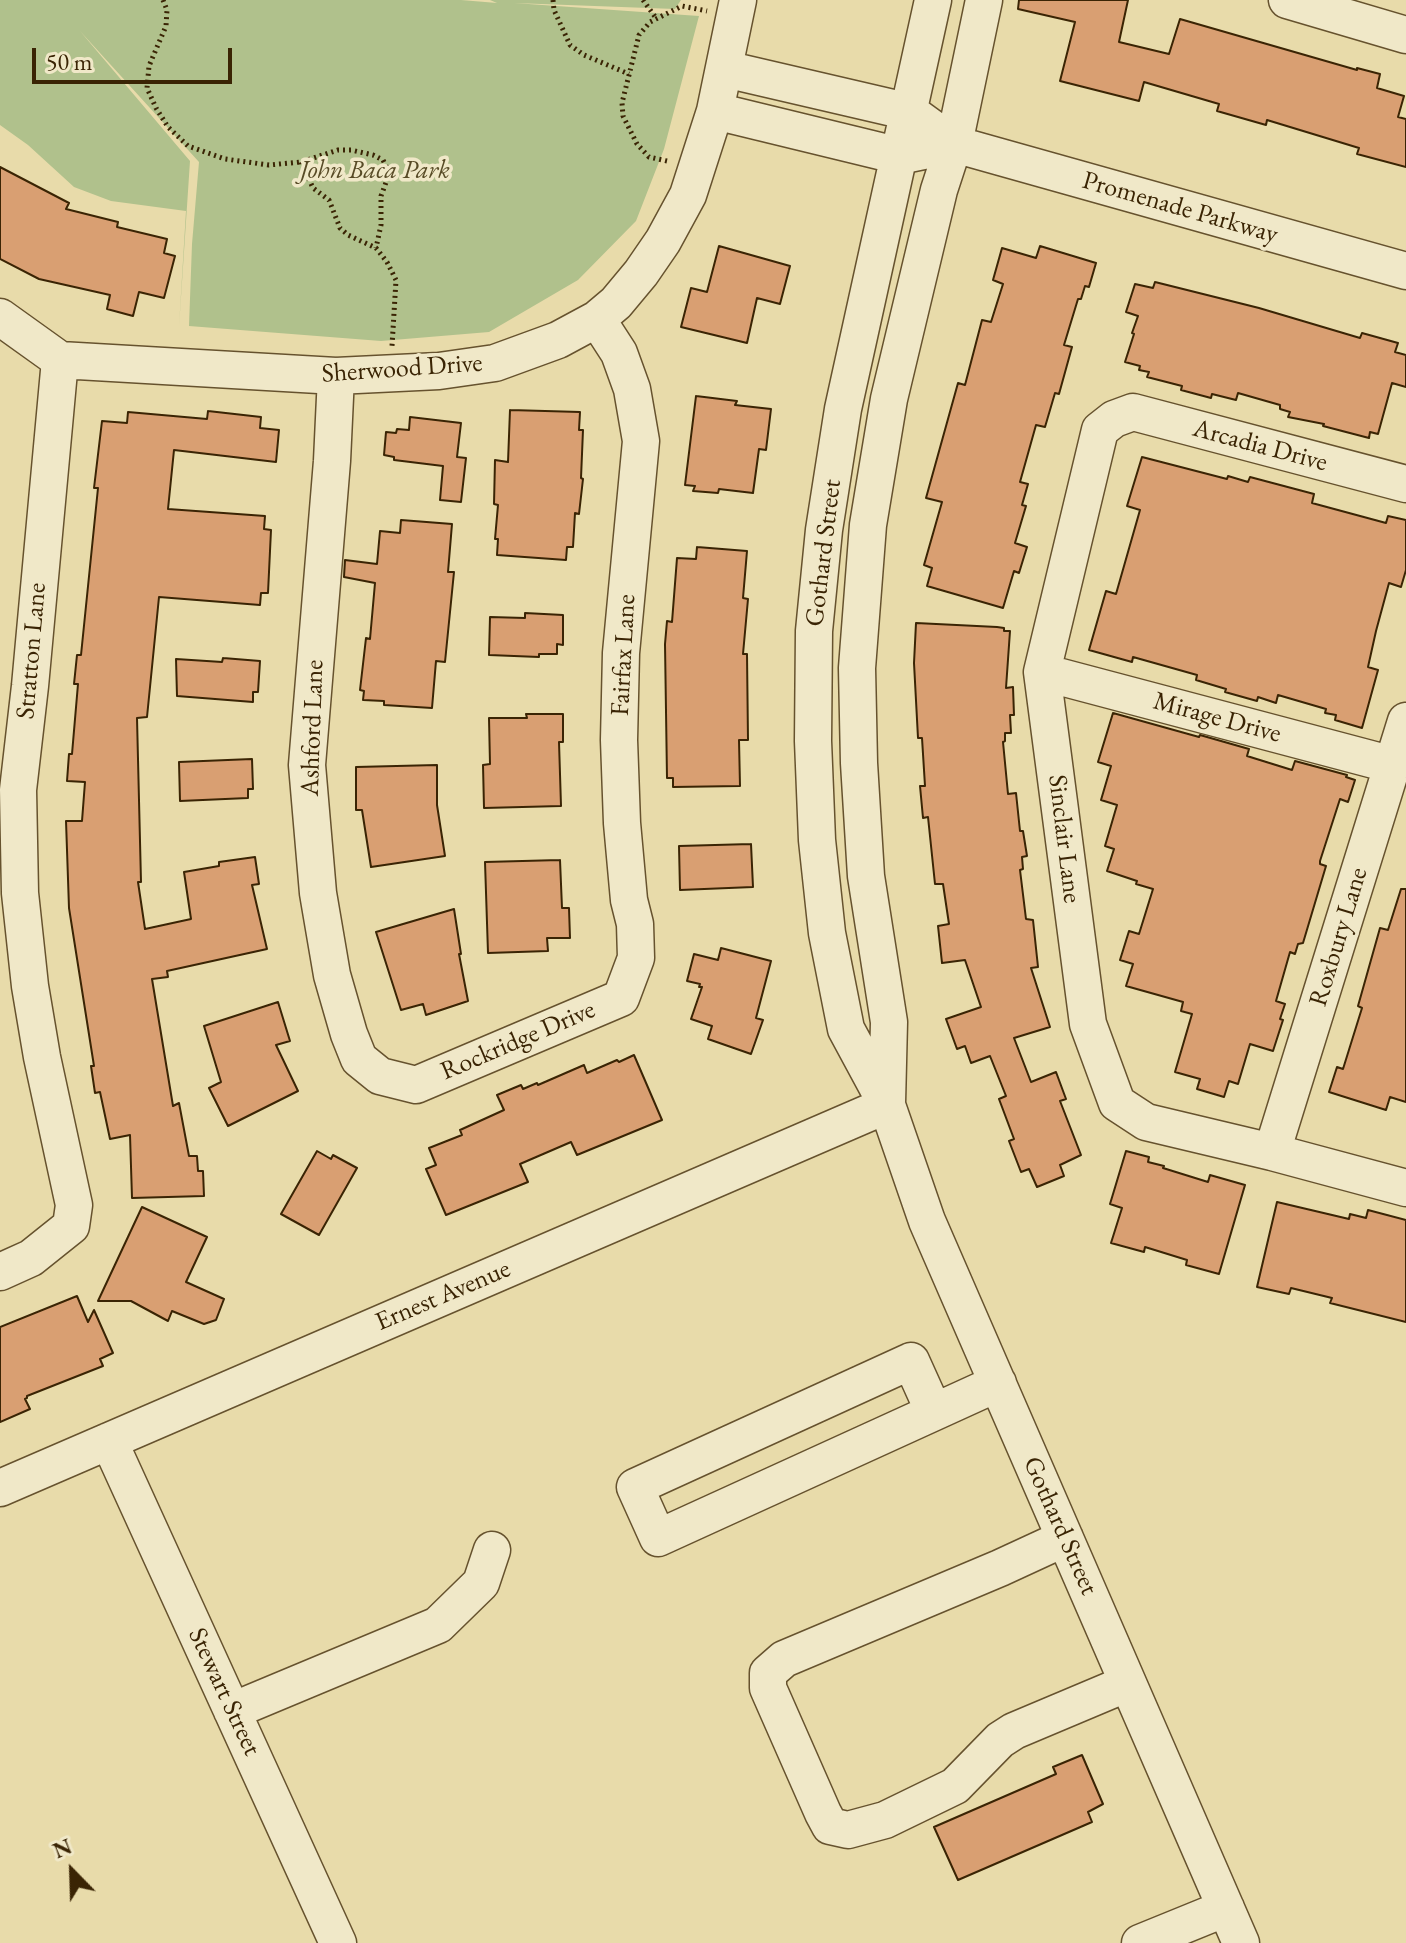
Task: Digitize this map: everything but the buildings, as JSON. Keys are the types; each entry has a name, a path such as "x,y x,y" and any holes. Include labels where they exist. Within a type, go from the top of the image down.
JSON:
{"street":[{"name":"Gothard Street","path":"933,0 843,409 824,530 814,631 813,741 817,840 827,933 846,1029 887,1105 927,1221 1241,1943"},
{"name":"Gothard Street","path":"887,1105 889,1022 866,876 859,763 857,668 868,525 889,399 939,190 954,144 984,0"},
{"path":"1287,0 1406,35"},
{"name":"Sherwood Drive","path":"60,360 336,376 390,375 495,363 558,340 597,319 616,303 663,241 688,195 715,111 737,8"},
{"name":"Promenade Parkway","path":"725,69 910,112 954,144 1406,271"},
{"name":"Promenade Parkway","path":"715,111 900,156 954,144"},
{"path":"0,317 60,360"},
{"name":"Fairfax Lane","path":"597,319 619,353 632,389 641,441 621,653 619,740 622,823 629,900 635,924 636,958 621,998"},
{"name":"Stratton Lane","path":"0,1272 31,1258 71,1226 74,1205 30,986 20,893 18,790 60,360"},
{"name":"Ashford Lane","path":"336,376 307,765 318,893 332,975 359,1059 380,1076 416,1085"},
{"name":"Arcadia Drive","path":"1114,419 1133,412 1406,484"},
{"name":"Sinclair Lane","path":"1114,419 1100,430 1042,672 1088,1024 1117,1103 1146,1122 1406,1188"},
{"name":"Mirage Drive","path":"1042,672 1393,765"},
{"name":"Roxbury Lane","path":"1272,1152 1406,721"},
{"name":"Rockridge Drive","path":"416,1085 621,998"},
{"name":"Ernest Avenue","path":"0,1488 887,1105"},
{"path":"934,1412 911,1361 635,1487 658,1538 998,1383"},
{"name":"Stewart Street","path":"109,1441 338,1943"},
{"path":"1065,1538 784,1659 768,1673 768,1688 830,1826 848,1830 885,1820 955,1786 1000,1740 1014,1731 1128,1683"},
{"path":"232,1711 438,1625 481,1583 492,1550"},
{"path":"1140,1943 1226,1908"}],"path":[{"path":"163,0 167,10 166,26 149,66 147,88 168,127 188,146 225,159 269,165 301,162 338,150 351,150 383,160 388,177 381,196 381,225 376,248"},
{"path":"553,0 554,10 570,45 584,55 629,74"},
{"path":"643,0 656,18"},
{"path":"696,168 649,157 637,144 623,116 622,103 629,74 639,35 656,18 682,6 737,8"},
{"path":"301,162 313,188 329,200 340,228 376,248 396,280 390,375"}],"green space":[{"name":"John Baca Park","path":"0,0 461,0 497,3 490,0 681,0 675,9 514,3 699,16 664,149 636,221 578,280 489,332 381,341 189,326 199,162 80,31 190,161 179,327 186,211 111,201 74,187 28,145 0,125"}]}
